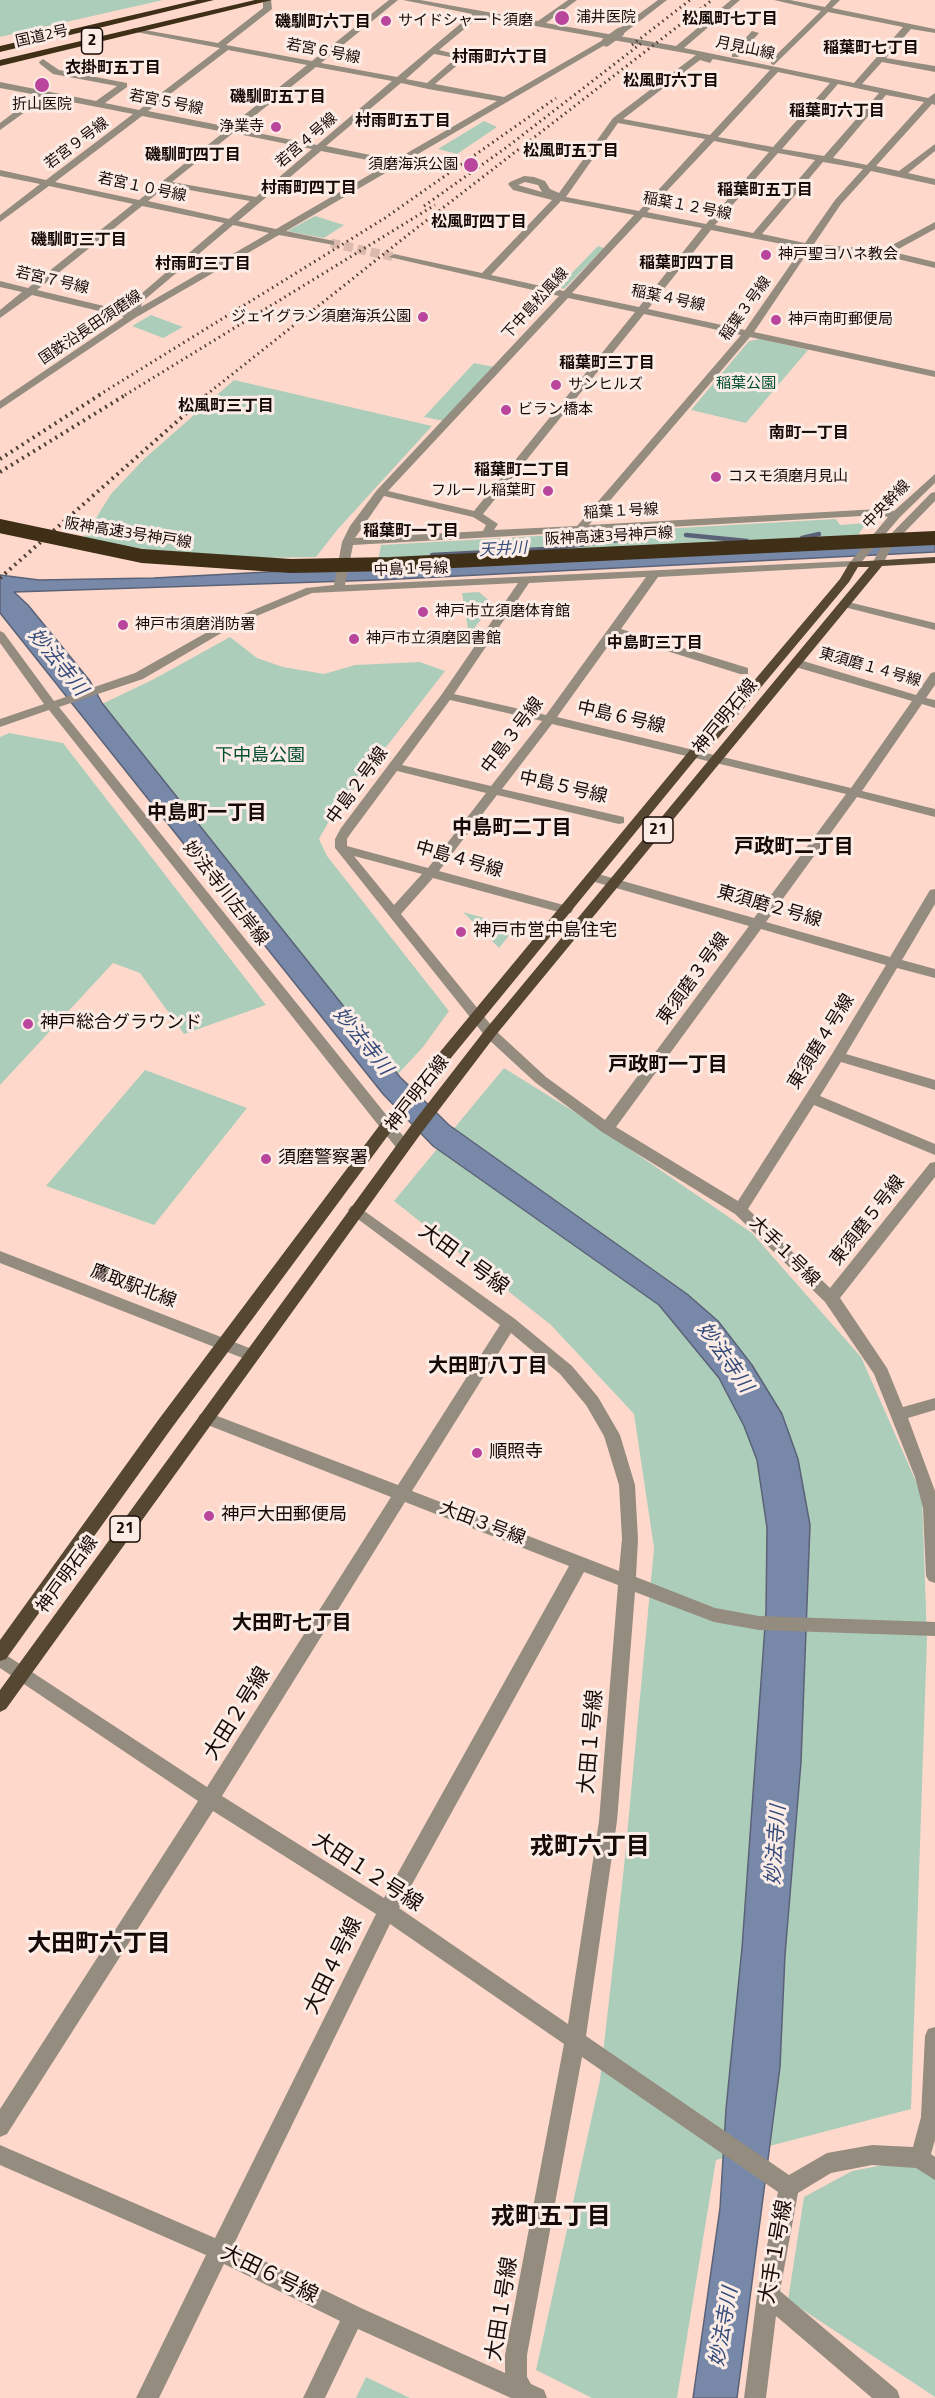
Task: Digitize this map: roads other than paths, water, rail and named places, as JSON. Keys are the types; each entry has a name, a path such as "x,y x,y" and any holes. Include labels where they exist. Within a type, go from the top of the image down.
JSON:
{"highway":[{"name":"国道2号","path":"0,49 209,0"},
{"name":"2","path":"157,12 225,0"},
{"name":"国道2号","path":"0,63 267,0"},
{"name":"阪神高速3号神戸線","path":"0,526 142,555 189,561 291,566 402,564 935,538"},
{"name":"阪神高速3号神戸線","path":"0,538 132,564 185,571 289,575 393,572 935,543"}],"main road":[{"path":"858,559 879,562 935,560"},
{"name":"神戸明石線","path":"0,1656 225,1343 387,1126 694,753 707,744 845,580 858,559"},
{"name":"神戸明石線","path":"0,1704 403,1146 490,1033 879,562"}],"street":[{"name":"若宮９号線","path":"0,219 142,112 223,47 269,7 267,0"},
{"path":"0,315 394,0"},
{"name":"月見山線","path":"407,0 775,66 856,86 933,100"},
{"path":"539,24 573,0"},
{"name":"国鉄沿長田須磨線","path":"2,403 132,316 606,42 663,0"},
{"path":"678,49 736,0"},
{"path":"778,0 935,31"},
{"name":"下中島松風線","path":"341,578 348,542 356,526 381,492 566,292 712,139 824,10 836,0"},
{"name":"若宮４号線","path":"132,316 138,301 233,223 478,13"},
{"path":"856,86 909,26"},
{"name":"若宮６号線","path":"136,30 504,100"},
{"path":"735,55 755,33"},
{"path":"428,86 463,57 435,51"},
{"path":"486,275 560,197 616,120 698,57 754,69 760,74 737,101 742,106"},
{"path":"879,59 935,69"},
{"path":"43,62 56,72 124,85 98,104"},
{"path":"477,515 709,226 773,150 836,81"},
{"name":"若宮５号線","path":"0,84 397,163"},
{"path":"756,235 884,92"},
{"path":"0,128 44,94"},
{"name":"稲葉３号線","path":"579,530 749,332 838,202 933,100"},
{"path":"616,120 935,182"},
{"path":"901,174 935,147"},
{"name":"若宮１０号線","path":"0,173 277,232"},
{"path":"165,183 260,200"},
{"name":"稲葉１２号線","path":"560,197 809,246 847,252 885,253 935,265"},
{"path":"885,253 935,225"},
{"path":"277,232 331,243"},
{"name":"稲葉４号線","path":"394,257 643,308 935,374"},
{"path":"175,270 201,276"},
{"name":"若宮７号線","path":"0,284 132,316"},
{"name":"中央幹線","path":"858,559 896,515 935,477"},
{"path":"381,492 477,515 492,524 487,534"},
{"name":"中央幹線","path":"879,562 888,543 929,506 935,495"},
{"name":"稲葉１号線","path":"348,542 879,512 896,515"},
{"name":"中島１号線","path":"0,723 147,673 231,623 341,578 525,580 654,574 858,559"},
{"name":"中島３号線","path":"394,914 432,871 549,720 654,574"},
{"name":"中島２号線","path":"490,1033 341,848 341,839 447,696 525,580"},
{"path":"844,604 935,627"},
{"path":"613,630 744,671"},
{"name":"妙法寺川左岸線","path":"0,634 52,706 403,1146"},
{"name":"東須磨１４号線","path":"796,663 935,704"},
{"name":"東須磨３号線","path":"607,1128 853,794 935,676"},
{"name":"中島６号線","path":"447,696 718,758 935,813"},
{"name":"中島５号線","path":"394,767 619,820"},
{"name":"中島４号線","path":"341,848 432,871 566,910"},
{"name":"東須磨２号線","path":"593,877 935,974"},
{"name":"東須磨４号線","path":"740,1210 837,1056 935,893"},
{"name":"大手１号線","path":"490,1033 542,1080 607,1128 740,1210 831,1299 881,1372 929,1478 935,1575"},
{"path":"837,1056 935,1085"},
{"path":"811,1098 935,1150"},
{"name":"東須磨５号線","path":"831,1299 935,1167"},
{"name":"大田１号線","path":"356,1210 509,1323 576,1380 592,1401 612,1435 621,1460 630,1510 627,1581 608,1821 576,2040 516,2355 516,2378 529,2394"},
{"name":"鷹取駅北線","path":"0,1257 251,1355"},
{"name":"大田２号線","path":"0,2127 210,1799 509,1323"},
{"path":"899,1414 935,1404"},
{"name":"大田３号線","path":"206,1418 714,1615 759,1623 935,1629"},
{"name":"大田４号線","path":"147,2398 387,1911 580,1563"},
{"name":"大田１２号線","path":"0,1656 210,1799 387,1911 789,2187"},
{"name":"大手１号線","path":"755,2398 768,2295 789,2187 827,2163 872,2156 927,2164 935,2036"},
{"name":"大田６号線","path":"0,2155 220,2251 353,2316 485,2377 529,2394"},
{"path":"768,2295 889,2398"},
{"path":"314,2398 353,2316"}],"water":[{"name":"妙法寺川","path":"935,540 935,552 379,580 14,592 28,605 90,681 102,703 400,1077 449,1125 687,1294 718,1321 752,1365 782,1414 798,1459 810,1525 801,1762 785,1955 780,2067 737,2398 693,2398 720,2208 726,2109 742,1948 766,1612 767,1528 757,1460 744,1426 719,1378 659,1305 433,1146 383,1094 0,613 0,575 39,580 154,578 855,541"}],"waterway":[{"path":"802,538 819,534"},
{"path":"686,535 747,541"},
{"name":"天井川","path":"432,555 546,549 643,537"}],"tunnel":[{"path":"331,243 394,257"}],"railway":[{"path":"632,45 690,0"},
{"path":"206,395 409,234 712,0"},
{"path":"424,206 507,147 643,42"},
{"path":"99,395 385,218 556,98"},
{"path":"125,395 435,205"},
{"path":"0,459 101,394"},
{"path":"0,472 127,394"},
{"path":"0,578 208,394"}],"place":[{"name":"浦井医院","path":"562,18"},
{"name":"サイドシャート須磨","path":"386,21"},
{"name":"折山医院","path":"42,85"},
{"name":"浄業寺","path":"276,127"},
{"name":"須磨海浜公園","path":"471,165"},
{"name":"神戸聖ヨハネ教会","path":"766,255"},
{"name":"ジェイグラン須磨海浜公園","path":"423,317"},
{"name":"神戸南町郵便局","path":"776,320"},
{"name":"サンヒルズ","path":"556,385"},
{"name":"ビラン橋本","path":"506,410"},
{"name":"コスモ須磨月見山","path":"716,477"},
{"name":"フルール稲葉町","path":"548,491"},
{"name":"神戸市立須磨体育館","path":"423,612"},
{"name":"神戸市須磨消防署","path":"123,625"},
{"name":"神戸市立須磨図書館","path":"354,639"},
{"name":"神戸市営中島住宅","path":"461,932"},
{"name":"神戸総合グラウンド","path":"28,1024"},
{"name":"須磨警察署","path":"266,1159"},
{"name":"順照寺","path":"477,1453"},
{"name":"神戸大田郵便局","path":"209,1516"}],"district":[{"name":"松風町七丁目","path":"730,20"},
{"name":"磯馴町六丁目","path":"323,23"},
{"name":"稲葉町七丁目","path":"871,49"},
{"name":"村雨町六丁目","path":"500,58"},
{"name":"衣掛町五丁目","path":"113,69"},
{"name":"松風町六丁目","path":"671,82"},
{"name":"磯馴町五丁目","path":"278,98"},
{"name":"稲葉町六丁目","path":"837,112"},
{"name":"村雨町五丁目","path":"403,122"},
{"name":"松風町五丁目","path":"571,152"},
{"name":"磯馴町四丁目","path":"193,156"},
{"name":"村雨町四丁目","path":"309,189"},
{"name":"稲葉町五丁目","path":"765,191"},
{"name":"松風町四丁目","path":"479,223"},
{"name":"磯馴町三丁目","path":"79,241"},
{"name":"稲葉町四丁目","path":"687,264"},
{"name":"村雨町三丁目","path":"203,265"},
{"name":"稲葉町三丁目","path":"607,364"},
{"name":"松風町三丁目","path":"226,407"},
{"name":"南町一丁目","path":"809,434"},
{"name":"稲葉町二丁目","path":"522,471"},
{"name":"稲葉町一丁目","path":"411,532"},
{"name":"中島町三丁目","path":"655,644"},
{"name":"中島町一丁目","path":"207,814"},
{"name":"中島町二丁目","path":"512,829"},
{"name":"戸政町二丁目","path":"794,848"},
{"name":"戸政町一丁目","path":"668,1066"},
{"name":"大田町八丁目","path":"488,1367"},
{"name":"大田町七丁目","path":"292,1624"},
{"name":"戎町六丁目","path":"590,1848"},
{"name":"大田町六丁目","path":"99,1945"},
{"name":"戎町五丁目","path":"551,2218"}],"park label":[{"name":"稲葉公園","path":"746,384"},
{"name":"下中島公園","path":"260,757"}]}
